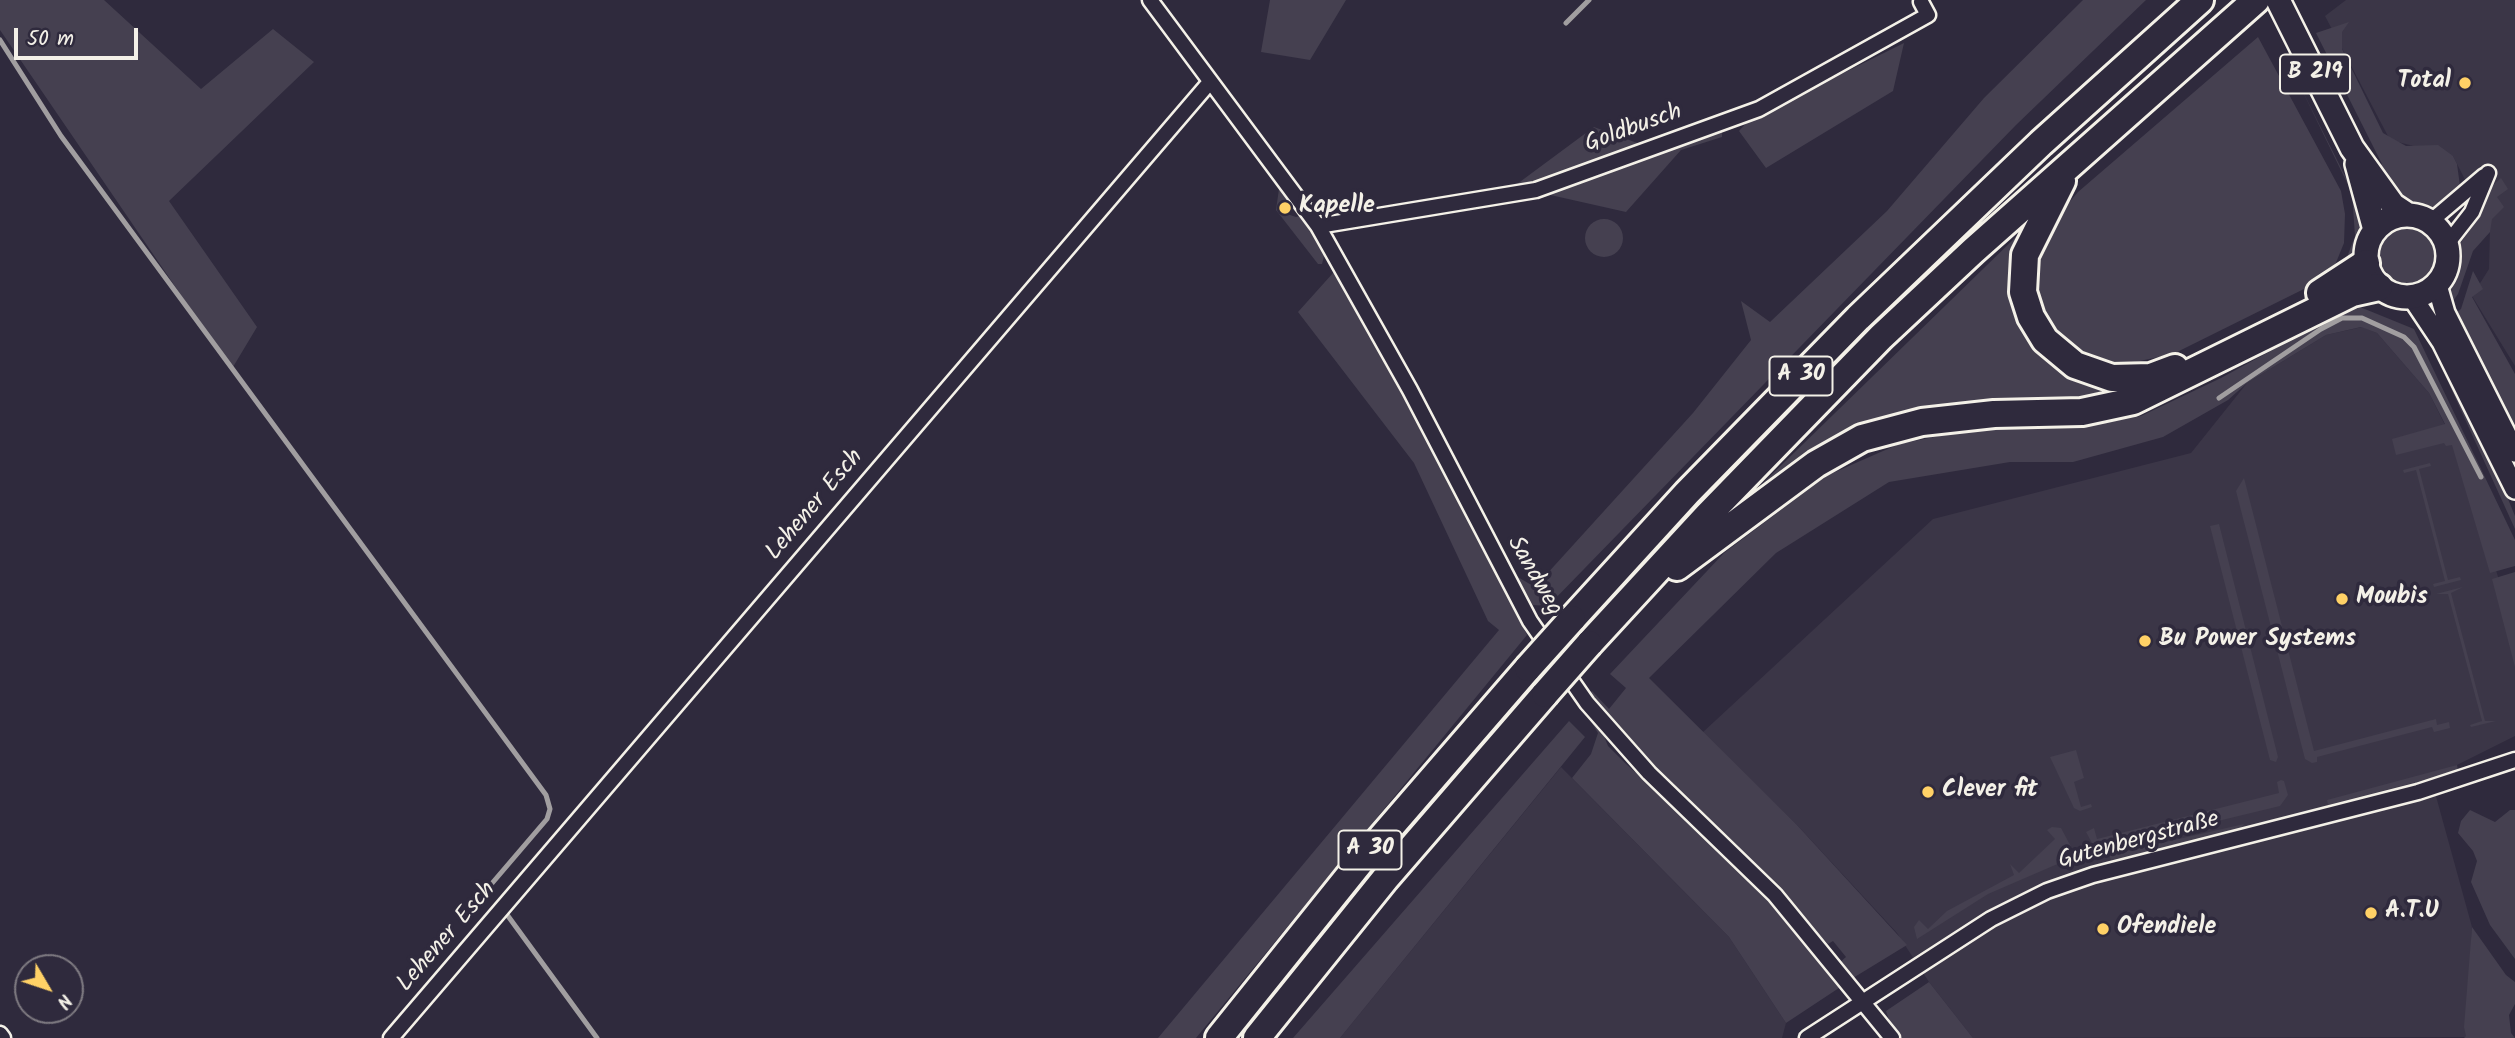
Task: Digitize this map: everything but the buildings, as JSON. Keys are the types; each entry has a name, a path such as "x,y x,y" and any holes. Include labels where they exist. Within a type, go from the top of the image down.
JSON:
{"highway":[{"name":"A 30","path":"1219,1038 1361,861 1528,668 1687,493 1858,318 2041,143 2200,0"},
{"name":"A 30","path":"1257,1038 1385,879 1619,610 1881,337 2250,6"},
{"path":"2072,163 2039,222 2025,256 2023,292 2031,317 2045,340 2075,365 2112,378 2151,377 2188,364 2289,311 2366,263"},
{"path":"1619,610 1816,464 1863,438 1922,422 1994,414 2082,412 2133,401 2352,293 2379,287"}],"main road":[{"name":"B 219","path":"2278,0 2352,148 2393,205 2419,218"},
{"name":"B 219","path":"2352,148 2375,230"},
{"path":"2419,218 2446,244 2448,265 2437,285 2426,293 2412,298 2400,297 2379,287 2366,263 2366,251 2375,230 2385,222 2419,218"},
{"path":"2437,285 2445,313 2515,452"},
{"path":"2412,298 2442,342 2515,489"}],"street":[{"path":"1150,0 1210,82"},
{"name":"Goldbusch","path":"1318,226 1536,190 1759,109 1928,15 1921,2"},
{"name":"Sandweg","path":"1210,82 1318,226 1410,390 1530,621 1572,682 1649,773 1775,895 1892,1038"},
{"name":"Lehener Esch","path":"391,1038 1210,82"},
{"path":"2419,218 2488,173 2472,212 2446,244"},
{"name":"Gutenbergstraße","path":"1807,1038 1990,919 2047,891 2093,875 2418,792 2513,760"},
{"path":"0,1034 3,1038"}],"shaded area":[{"path":"0,0 104,0 201,89 273,29 314,62 169,201 257,327 233,367 0,30"},
{"path":"1270,0 1346,0 1310,60 1261,52"},
{"path":"2083,0 2146,0 2016,125 1548,606 1533,605 1516,576 1535,587 1693,413 1751,340 1741,301 1770,322 1887,211 1984,98"},
{"path":"2346,0 2515,0 2515,366 2472,296 2489,269 2490,229 2453,156 2390,140 2325,16"},
{"path":"2349,22 2342,32 2342,49 2383,133 2406,146 2438,145 2453,156 2457,164 2460,186 2438,209 2431,212 2409,209 2377,166 2382,164 2316,33"},
{"path":"2258,37 2341,191 2345,214 2344,243 2333,270 2310,286 2173,354 2135,362 2114,362 2074,348 2048,320 2037,289 2035,270 2046,239 2061,212 2078,192"},
{"path":"1904,43 1893,91 1766,168 1739,131 1748,121"},
{"path":"2299,84 2347,180 2352,181 2366,235 2360,258 2344,265 2355,236 2352,193"},
{"path":"1594,127 1640,144 1532,184 1513,187"},
{"path":"1722,131 1722,137 1681,150 1626,212 1546,194 1563,185"},
{"path":"2501,178 2508,189 2497,197 2504,207 2492,219 2490,232 2473,251 2458,294 2450,305 2447,286 2454,274 2459,245 2480,216 2492,186"},
{"path":"1285,188 1301,209 1286,203 1282,204 1281,212 1296,217 1303,215 1325,252 1322,264 1318,264 1276,210 1279,189"},
{"path":"1604,219 1617,225 1623,238 1617,251 1604,257 1591,251 1585,238 1591,225"},
{"path":"2408,227 2429,236 2438,257 2429,278 2408,287 2387,278 2378,257 2387,236"},
{"path":"2021,232 2015,257 2028,331 2152,385 2115,396 1830,442 1762,484"},
{"path":"2473,271 2483,289 2472,297 2515,374 2515,427 2504,417 2453,315 2461,309"},
{"path":"1333,273 1339,274 1394,371 1527,635 1196,1038 1158,1038 1499,630 1488,621 1414,463 1298,312"},
{"path":"2355,305 2414,329 2515,540 2515,566 2490,573 2452,445 2446,446 2444,443 2396,455 2392,439 2445,424 2429,393 2377,333 2361,327 2326,335 2247,383 2228,400 2163,437 2073,462 2010,462 1889,482 1776,553 1649,678 1797,825 1907,945 1853,978 1839,963 1846,957 1833,941 1828,944 1714,824 1634,748 1590,694 1592,691 1609,709 1626,688 1610,674 1724,553 1826,476 1899,444 1984,427 2076,428 2141,416 2221,378 2329,319 2330,311"},
{"path":"2362,327 2377,333 2429,393 2463,461 2515,633 2515,736 2431,778 2472,927 2467,1037 1973,1038 1929,982 1897,933 1797,825 1702,733 1933,519 2191,453 2247,383 2326,335"},
{"path":"2424,329 2427,330 2489,453 2515,516 2515,529"},
{"path":"2430,463 2431,466 2419,469 2448,580 2460,577 2461,580 2434,587 2433,584 2445,581 2416,470 2404,473 2403,470"},
{"path":"2244,478 2314,751 2436,719 2437,725 2449,722 2450,728 2434,732 2432,727 2317,757 2317,762 2312,763 2305,759 2236,491"},
{"path":"2219,524 2278,757 2276,762 2270,760 2210,526"},
{"path":"2515,572 2515,667 2492,579"},
{"path":"2463,587 2451,593 2485,721 2496,721 2471,727 2470,725 2482,721 2448,594 2436,594"},
{"path":"1580,704 1600,726 1608,746 1635,772 1647,775 1767,893 1842,986 1786,1023 1729,937 1572,778 1591,754 1598,733"},
{"path":"1569,721 1585,737 1340,1038 1293,1038"},
{"path":"2076,750 2084,778 2074,782 2081,807 2091,804 2092,807 2080,811 2074,808 2050,757"},
{"path":"2457,765 2458,770 2447,774 2328,805 2327,800"},
{"path":"1561,767 1729,937 1786,1023 1782,1038 1340,1038"},
{"path":"2284,781 2288,795 2280,806 2102,849 2092,843 2086,832 2094,828 2097,839 2279,793 2277,782"},
{"path":"2470,810 2495,822 2510,810 2515,810 2515,959 2490,925 2471,882 2477,861 2473,851 2458,833 2461,821"},
{"path":"2244,824 2240,830 2111,860 2109,855"},
{"path":"2052,827 2061,828 2076,856 1988,894 1917,939 1914,927 1919,920 1928,929 1947,911 2014,875 2010,864 2019,873 2055,839 2047,830"},
{"path":"2472,927 2506,975 2515,982 2515,1004 2509,1015 2511,1033 2515,1038 2464,1038"},
{"path":"1929,982 1973,1038 1899,1038 1892,1029 1886,1011"}],"waterway":[{"path":"1566,23 1589,0"},
{"path":"0,40 61,136 546,795 550,809 547,819 488,888"},
{"path":"2219,398 2321,329 2342,318 2362,318 2404,337 2414,347 2481,477"},
{"path":"508,916 597,1038"}],"place":[{"name":"Total","path":"2465,83"},
{"name":"Kapelle","path":"1285,208"},
{"name":"Moubis","path":"2342,599"},
{"name":"Bu Power Systems","path":"2145,641"},
{"name":"Clever fit","path":"1928,792"},
{"name":"A.T.U","path":"2371,913"},
{"name":"Ofendiele","path":"2103,929"}]}
